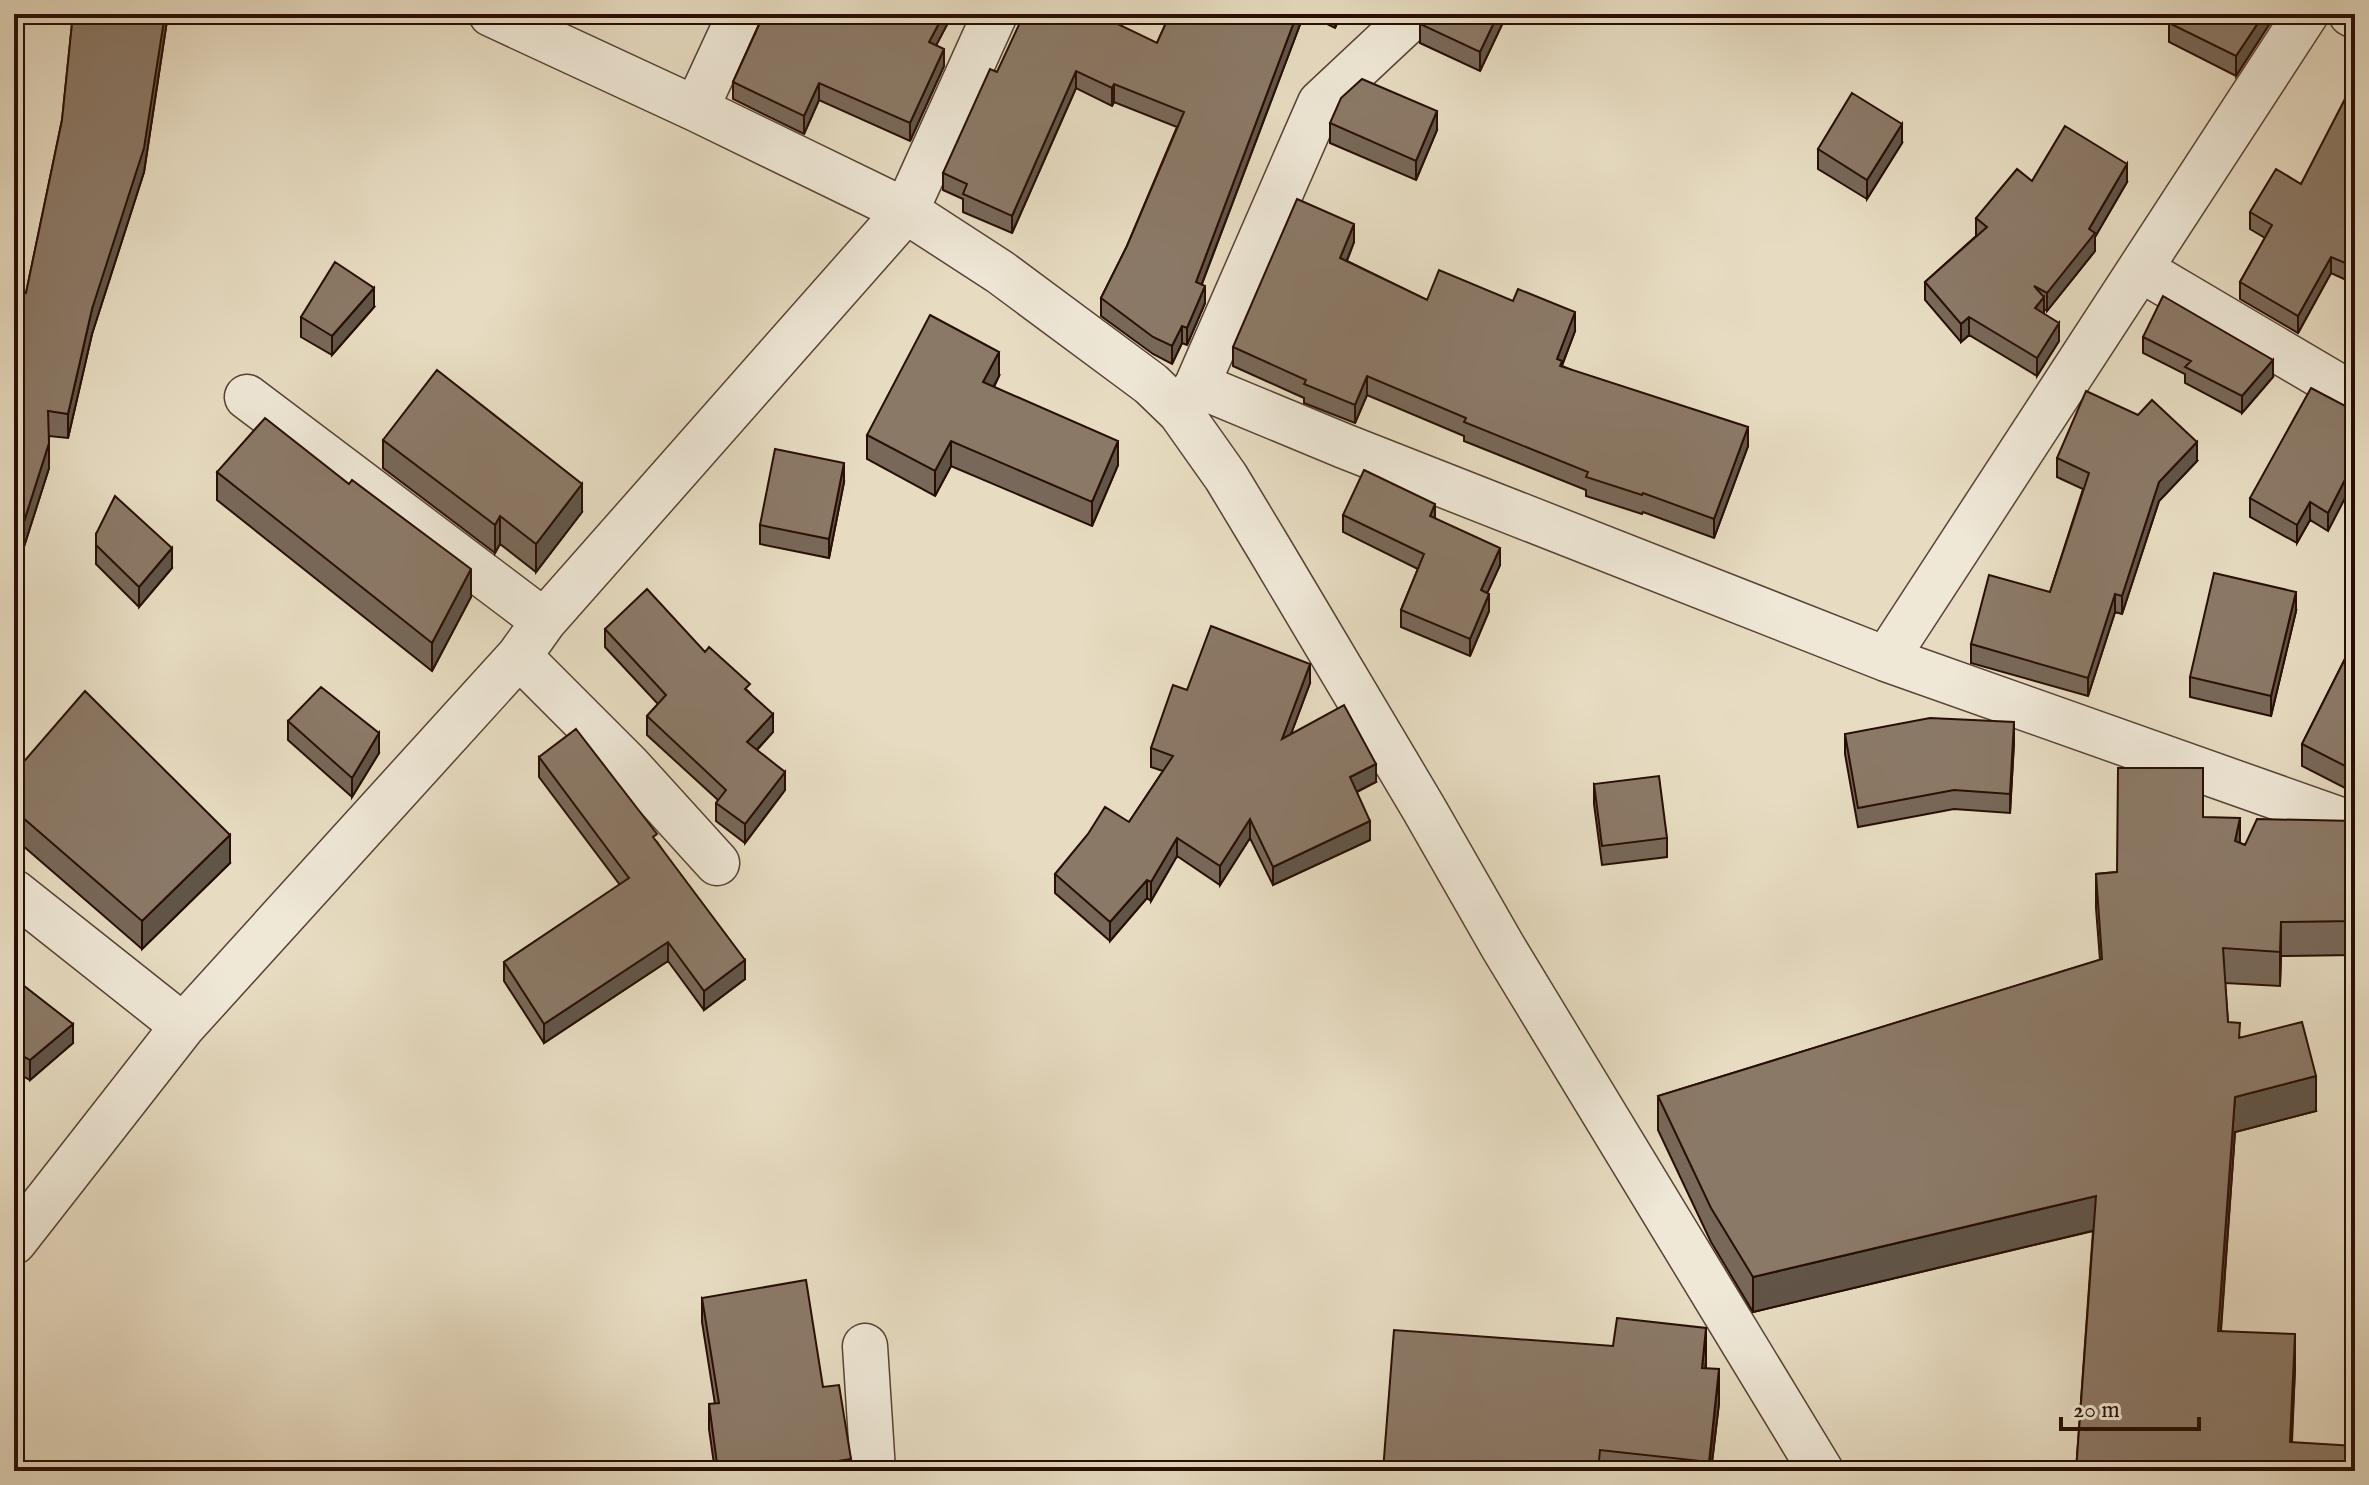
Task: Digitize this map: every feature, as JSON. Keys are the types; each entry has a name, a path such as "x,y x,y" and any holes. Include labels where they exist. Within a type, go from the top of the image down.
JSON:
{"street":[{"path":"491,14 906,211 1000,272 1151,384 1188,399 1344,446 1886,659 2355,825"},
{"path":"696,109 740,14"},
{"path":"14,1242 183,1026 519,656 544,621 906,211 995,14"},
{"path":"1188,399 1320,103 1415,14"},
{"path":"1886,659 2306,14"},
{"path":"2140,269 2355,396"},
{"path":"247,397 544,621"},
{"path":"1188,399 1226,477 1511,960 1821,1471"},
{"path":"519,656 628,765 717,863"},
{"path":"14,892 183,1026"},
{"path":"865,1346 873,1471"}],"building":[{"path":"73,14 165,14 144,148 92,309 68,414 48,411 49,443 14,553 14,326 20,292 26,293 62,120"},
{"path":"764,14 944,14 929,42 944,49 910,123 819,83 804,116 733,82"},
{"path":"1024,14 1097,14 1157,43 1170,14 1297,14 1196,282 1205,286 1187,328 1182,326 1172,346 1153,337 1101,298 1127,246 1184,112 1114,84 1112,88 1076,71 1012,216 963,194 967,184 943,173 990,69 997,72"},
{"path":"1429,14 1498,14 1480,52 1420,24"},
{"path":"2173,14 2264,14 2236,56 2169,23"},
{"path":"1362,79 1437,111 1416,161 1330,123 1341,98"},
{"path":"2355,90 2355,267 2331,257 2298,316 2240,282 2272,225 2250,212 2276,169 2301,184 2346,97 2351,100"},
{"path":"1852,93 1902,124 1867,180 1818,149"},
{"path":"2065,126 2127,164 2089,229 2095,233 2047,293 2034,286 2044,297 2035,308 2059,323 2037,358 1969,317 1961,324 1925,282 1987,227 1976,218 2017,169 2032,181"},
{"path":"1297,199 1354,224 1340,258 1427,300 1439,270 1513,301 1518,289 1575,312 1557,359 1562,361 1560,366 1748,427 1714,519 1643,493 1586,477 1588,472 1464,422 1466,418 1367,376 1355,405 1304,384 1306,380 1233,347"},
{"path":"335,262 374,288 332,336 301,317"},
{"path":"2163,296 2273,360 2242,396 2185,367 2191,361 2143,337"},
{"path":"930,315 999,352 983,382 1118,441 1092,502 951,441 935,471 867,435"},
{"path":"437,370 582,484 536,544 500,516 495,525 383,440"},
{"path":"2311,388 2355,411 2355,460 2328,513 2310,502 2297,525 2250,498"},
{"path":"2086,391 2138,415 2152,400 2197,442 2159,482 2122,596 2115,594 2088,678 1971,644 1989,575 2050,592 2089,473 2057,458"},
{"path":"265,418 349,484 352,480 471,569 432,643 217,472"},
{"path":"775,449 844,463 829,539 760,525"},
{"path":"1364,470 1435,504 1430,516 1500,548 1481,590 1489,594 1470,639 1401,610 1424,554 1343,515"},
{"path":"115,496 172,548 139,587 96,545 96,534"},
{"path":"2214,573 2296,592 2271,696 2190,677"},
{"path":"647,589 705,652 709,647 750,684 745,689 773,714 747,742 785,772 745,824 716,803 726,790 647,716 666,695 605,629"},
{"path":"1211,626 1310,664 1282,739 1344,705 1376,764 1350,777 1370,821 1273,867 1250,819 1220,866 1177,838 1151,882 1147,880 1110,922 1055,874 1088,834 1105,807 1129,822 1173,756 1151,748 1173,685 1187,690"},
{"path":"2355,639 2355,771 2302,744"},
{"path":"321,687 379,733 352,778 288,721"},
{"path":"85,691 230,835 142,921 14,810 14,773"},
{"path":"1930,718 2014,722 2010,794 1954,790 1858,808 1845,734"},
{"path":"576,729 657,834 653,837 745,960 704,991 668,942 544,1024 504,962 629,878 539,757"},
{"path":"2118,768 2203,768 2203,817 2240,818 2235,841 2245,845 2257,819 2355,821 2355,921 2281,922 2280,952 2223,948 2228,1022 2240,1023 2239,1038 2302,1022 2316,1076 2235,1097 2218,1331 2295,1334 2290,1442 2355,1446 2355,1471 2076,1471 2096,1196 1753,1277 1711,1208 1658,1096 2102,959 2096,874 2117,872"},
{"path":"1659,776 1667,838 1602,846 1594,784"},
{"path":"14,978 73,1024 30,1060 14,1051"},
{"path":"806,1280 823,1387 839,1385 851,1459 773,1471 718,1471 709,1404 719,1403 702,1298"},
{"path":"1617,1318 1706,1328 1702,1368 1719,1369 1709,1462 1600,1450 1598,1471 1383,1471 1394,1330 1613,1346"}]}
